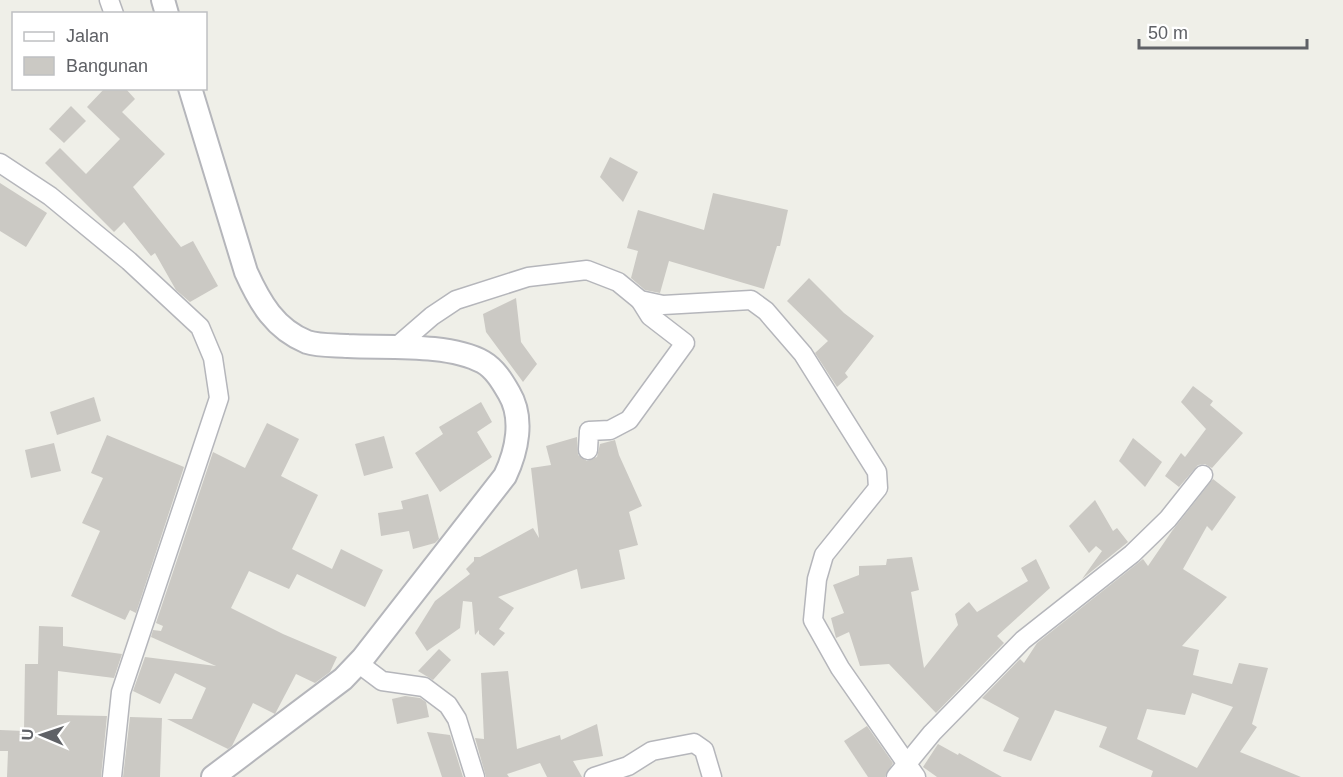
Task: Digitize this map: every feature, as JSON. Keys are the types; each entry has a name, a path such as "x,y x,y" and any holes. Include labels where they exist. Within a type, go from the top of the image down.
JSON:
{"street":[{"path":"191,90 246,272 265,310 293,335 310,343 441,351 466,355 484,363 500,378 512,397 518,422 516,444 505,476 358,663 329,692 249,748 213,777"},
{"path":"0,163 50,196 156,284 200,327 213,358 219,399 134,644 121,692 112,777"},
{"path":"395,348 432,316 456,300 528,278 587,270 618,282 640,300 650,316 685,343 629,420 610,430 589,431 588,450"},
{"path":"640,300 663,305 751,300 766,311 803,354 877,472 878,488 824,555 817,579 813,620 840,668 906,773 932,733 1023,640 1132,554 1168,519 1203,475"},
{"path":"358,663 382,681 424,687 448,705 458,719 475,777"},
{"path":"594,777 628,766 652,751 694,743 704,750 712,777"}],"building":[{"path":"103,90 127,90 135,99 122,112 165,154 133,187 181,247 193,241 218,286 190,302 176,290 155,253 151,256 124,222 114,232 45,163 60,148 86,174 120,139 87,107"},
{"path":"71,106 86,121 64,143 49,129"},
{"path":"610,157 638,172 623,202 600,177"},
{"path":"0,183 47,213 26,247 0,231"},
{"path":"713,193 788,210 780,246 777,246 764,289 669,261 660,293 645,290 631,278 638,251 627,248 638,210 704,230"},
{"path":"809,278 844,313 874,336 845,373 848,377 837,387 815,353 828,341 787,301"},
{"path":"516,298 521,342 537,364 523,382 486,332 483,314"},
{"path":"1193,386 1213,401 1210,405 1243,433 1212,468 1205,464 1198,465 1179,487 1165,476 1181,453 1185,457 1206,429 1181,402"},
{"path":"94,397 101,421 57,435 50,412"},
{"path":"481,402 492,422 477,432 492,457 440,492 415,453 443,434 439,427"},
{"path":"267,423 299,439 281,476 318,495 292,549 332,569 341,549 383,570 365,607 297,574 289,589 249,571 231,608 337,657 330,672 315,683 296,674 275,714 253,703 232,746 228,749 167,719 192,719 206,688 175,673 160,704 133,691 145,657 216,666 151,637 153,630 161,631 163,626 156,623 213,452 245,468"},
{"path":"107,435 184,467 136,613 130,610 125,620 71,596 100,531 82,523 103,478 91,473"},
{"path":"384,436 393,468 364,476 355,444"},
{"path":"577,437 578,455 587,461 597,457 600,444 615,440 619,455 642,506 629,512 638,545 619,550 625,579 581,589 577,569 498,597 514,608 499,629 505,633 494,646 479,634 479,630 475,635 472,602 463,601 460,628 427,651 415,633 435,601 470,574 466,569 474,561 474,557 480,557 533,528 539,538 531,468 551,465 546,446"},
{"path":"1133,438 1162,462 1145,487 1119,461"},
{"path":"54,443 61,471 31,478 25,450"},
{"path":"1213,479 1236,497 1212,531 1207,526 1183,569 1227,597 1182,646 1199,650 1193,675 1232,684 1239,663 1268,668 1252,724 1257,727 1240,752 1301,777 1151,777 1153,771 1099,747 1107,727 1055,710 1031,761 1003,751 1019,718 982,698 1020,659 1024,663 1037,643 1143,559 1148,566","holes":["1192,693 1233,707 1197,768 1137,739 1147,709 1185,715"]},
{"path":"428,494 439,539 435,543 413,549 409,531 381,536 378,513 403,509 401,501"},
{"path":"1095,500 1113,531 1117,528 1128,542 1082,579 1102,551 1096,546 1089,553 1069,526"},
{"path":"912,557 919,590 911,592 924,668 958,625 955,614 969,602 977,612 1028,581 1021,568 1036,559 1050,588 997,636 1004,643 936,713 889,664 860,666 849,632 836,638 831,618 844,613 833,585 859,575 859,566 886,565 887,559"},
{"path":"39,626 63,627 63,646 122,654 114,678 58,671 57,715 107,716 101,777 7,777 8,751 0,751 0,730 24,731 25,664 38,664"},
{"path":"439,649 451,660 433,680 418,671"},
{"path":"508,671 517,749 560,735 561,740 597,724 603,756 573,761 582,777 547,777 540,763 507,774 509,777 486,777 475,738 484,739 481,673"},
{"path":"405,696 420,698 426,702 429,717 397,724 392,699"},
{"path":"130,717 162,718 160,777 123,777"},
{"path":"867,726 893,763 885,777 868,777 844,741"},
{"path":"427,732 450,735 463,777 442,777"},
{"path":"938,744 1002,777 937,777 923,767"}]}
